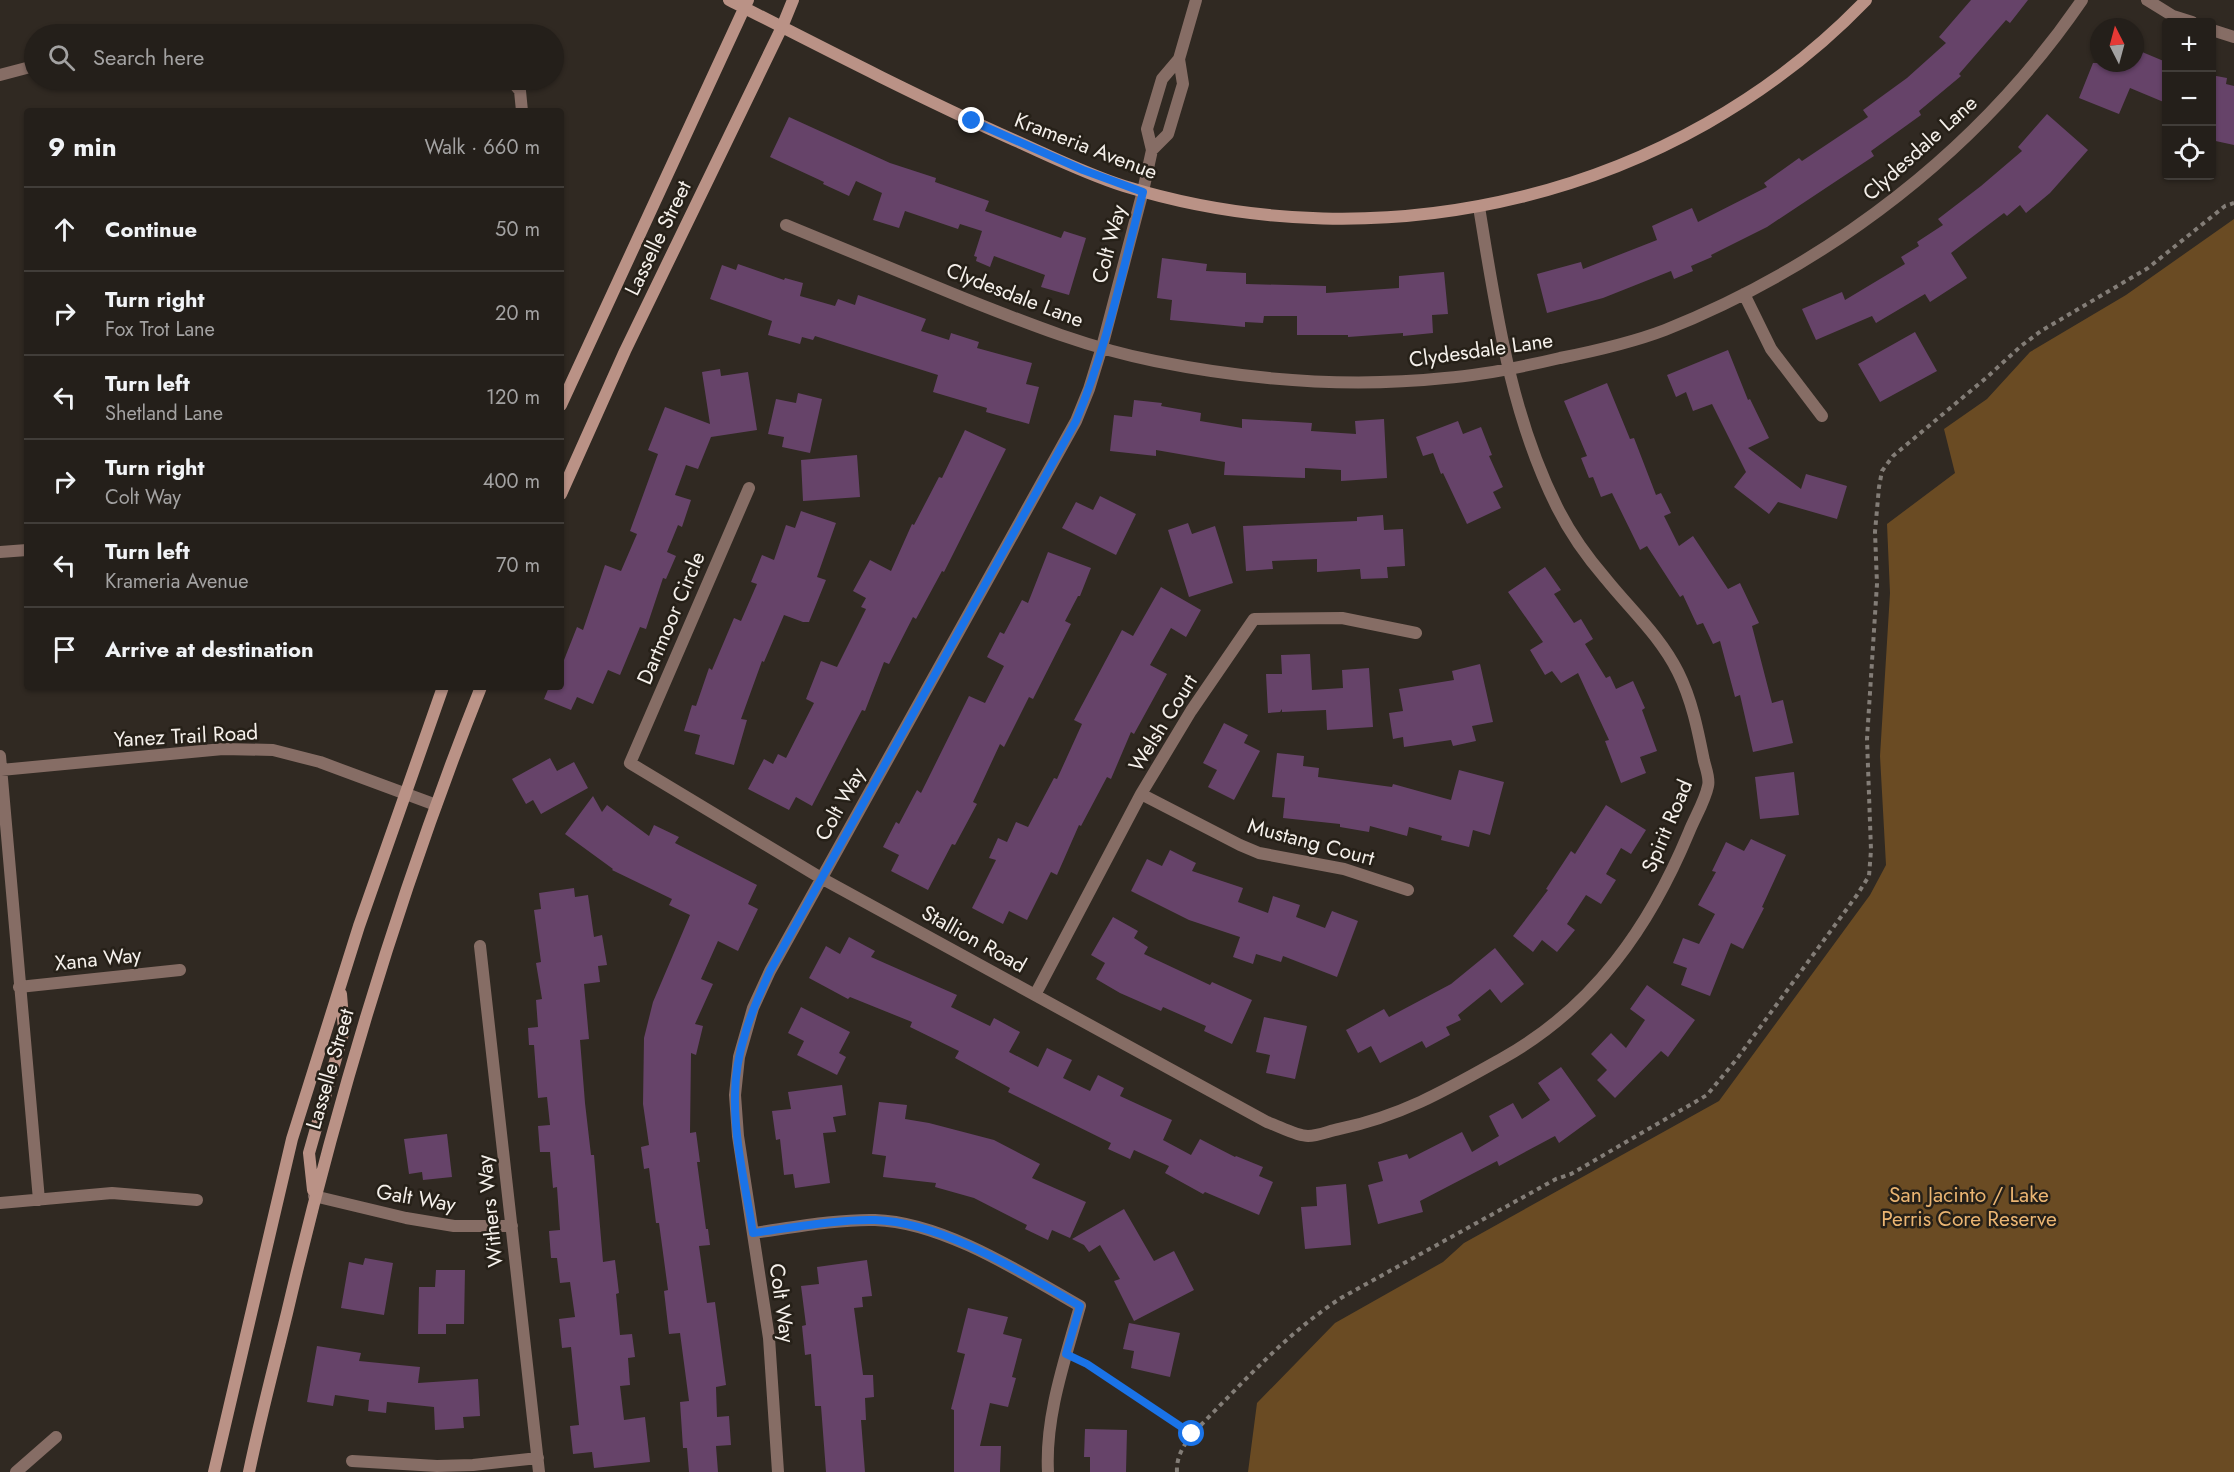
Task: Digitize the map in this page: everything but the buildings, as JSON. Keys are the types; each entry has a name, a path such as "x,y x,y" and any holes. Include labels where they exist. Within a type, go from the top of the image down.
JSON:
{"main road":[{"name":"Krameria Avenue","path":"729,0 746,4 782,27 972,121 1083,170 1143,192 1225,210 1305,218 1380,219 1479,207 1523,197 1589,178 1645,155 1702,127 1747,99 1850,17 1866,0"},
{"name":"Lasselle Street","path":"564,487 625,351 793,0"},
{"name":"Lasselle Street","path":"564,398 746,4"},
{"name":"Lasselle Street","path":"214,1472 292,1139 362,915 442,690"},
{"name":"Lasselle Street","path":"249,1472 314,1196 362,1029 436,805 481,690"},
{"path":"314,1196 309,1153 344,1030 340,987"}],"street":[{"path":"1152,150 1148,129 1162,79 1179,59 1196,0"},
{"name":"Clydesdale Lane","path":"786,225 1070,339 1165,363 1258,377 1327,382 1422,380 1507,369 1615,346 1665,330 1797,267 1858,228 1926,174 1982,121 2026,75 2082,0"},
{"path":"2147,0 2179,18"},
{"path":"2216,32 2234,37"},
{"path":"1152,150 1168,134 1183,84 1179,59"},
{"path":"0,75 24,69"},
{"path":"519,90 522,108"},
{"name":"Colt Way","path":"778,1472 768,1338 737,1126 735,1095 739,1057 753,1008 770,971 1076,421 1102,347 1152,150"},
{"name":"Spirit Road","path":"1306,1136 1399,1112 1425,1101 1533,1041 1560,1021 1613,966 1638,930 1678,858 1709,784 1694,711 1679,674 1651,629 1605,578 1575,538 1558,509 1523,425 1507,369 1479,207"},
{"path":"1744,294 1770,349 1822,416"},
{"name":"Dartmoor Circle","path":"630,763 748,488"},
{"path":"0,552 24,550"},
{"name":"Welsh Court","path":"1035,995 1142,794 1191,711 1254,619 1342,618 1416,633"},
{"name":"Yanez Trail Road","path":"1,770 223,749 273,750 320,762 436,805"},
{"path":"0,756 39,1200"},
{"name":"Stallion Road","path":"630,763 821,878 1267,1122 1306,1136"},
{"name":"Mustang Court","path":"1142,794 1259,853 1344,869 1408,891"},
{"name":"Withers Way","path":"480,946 539,1472"},
{"name":"Xana Way","path":"19,987 180,970"},
{"path":"0,1203 112,1193 197,1200"},
{"name":"Galt Way","path":"314,1196 406,1218 454,1226 512,1226"},
{"path":"753,1233 875,1220 911,1225 959,1242 1018,1271 1080,1306 1066,1354 1052,1419 1048,1472"},
{"path":"16,1472 56,1437"},
{"path":"352,1461 455,1466 538,1458"}],"path":[{"path":"1177,1472 1181,1449 1192,1434 1285,1340 1324,1309 1556,1179 1570,1174 1707,1095 1736,1060 1869,876 1871,850 1867,739 1877,584 1875,532 1882,471 1893,456 2021,346 2041,331 2148,268 2225,206 2234,203"},
{"path":"1066,1354 1087,1364 1192,1434"}],"green space":[{"name":"San Jacinto / Lake Perris Core Reserve","path":"2234,219 2234,1472 1248,1472 1257,1403 1335,1323 1443,1262 1464,1243 1719,1101 1870,895 1886,865 1880,756 1890,593 1887,524 1955,473 1944,429 1987,399 2030,352 2126,295"}],"route":[{"path":"972,121 1083,170 1143,192 1102,347 1076,421 770,971 753,1008 739,1057 735,1095 738,1137 753,1233 875,1220 911,1225 959,1242 1018,1271 1080,1306 1066,1354 1087,1364 1192,1434"}]}
